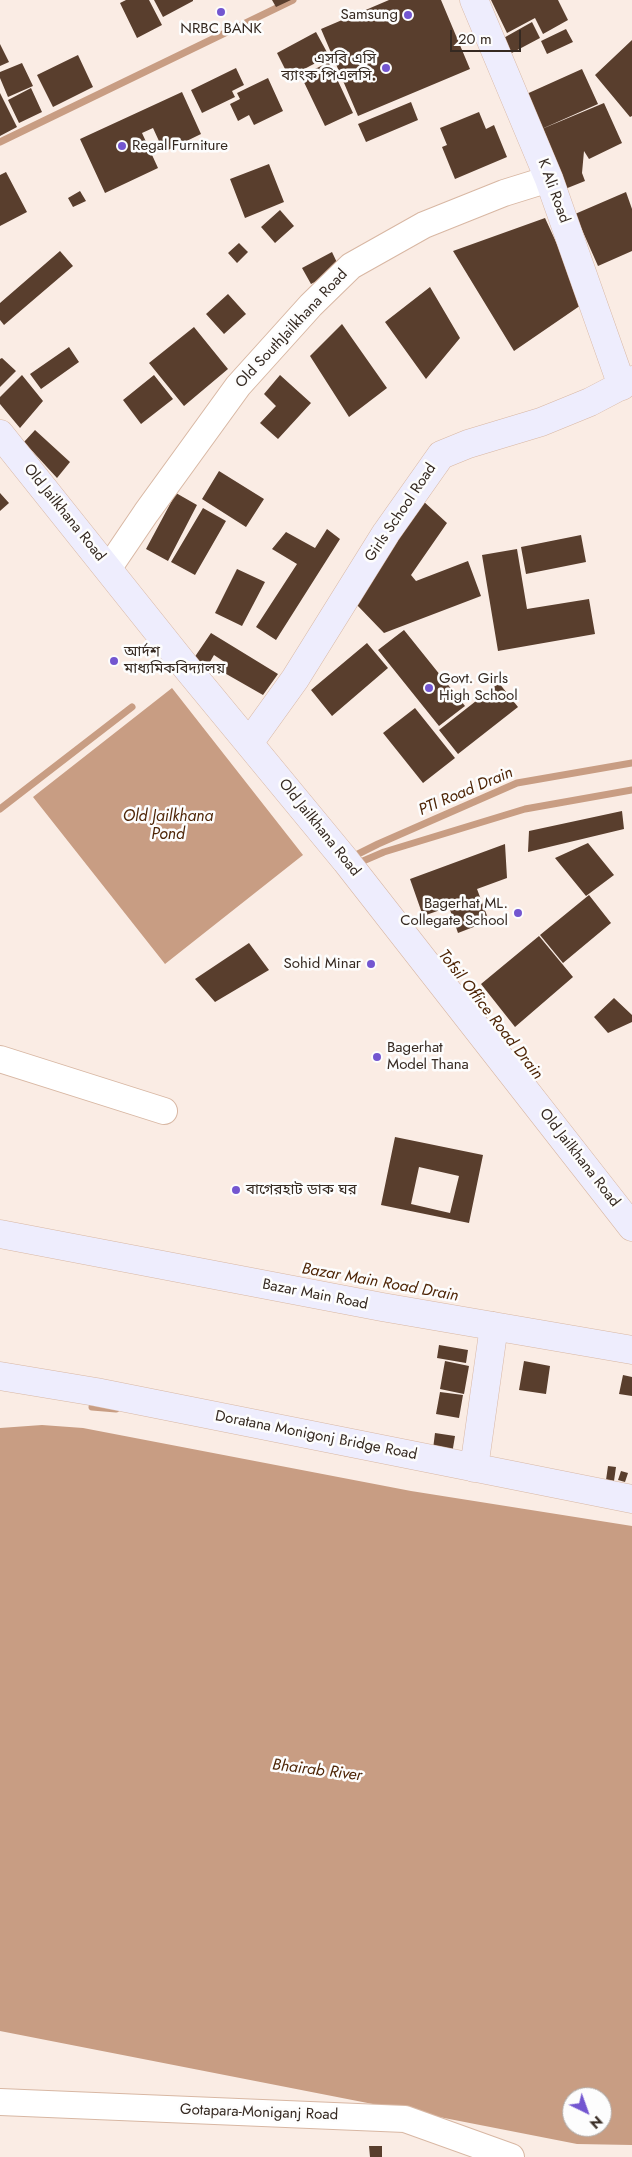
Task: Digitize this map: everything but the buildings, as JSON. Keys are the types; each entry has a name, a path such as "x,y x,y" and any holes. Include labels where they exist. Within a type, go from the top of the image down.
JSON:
{"street":[{"name":"K Ali Road","path":"474,0 549,179 627,383"},
{"name":"Old SouthJailkhana Road","path":"108,569 238,386 310,305 351,266 424,225 504,193 549,179"},
{"name":"Girls School Road","path":"249,742 295,679 386,533 441,455 468,444 541,422 590,402 627,383"},
{"name":"Old Jailkhana Road","path":"0,434 186,667 249,742 451,993 632,1227"},
{"path":"0,1059 164,1112"},
{"name":"Bazar Main Road","path":"0,1234 382,1307 632,1350"},
{"path":"474,1468 494,1326"},
{"name":"Doratana Monigonj Bridge Road","path":"0,1376 77,1388 632,1499"},
{"name":"Gotapara-Moniganj Road","path":"0,2102 406,2119 511,2157"}],"water":[{"name":"Old Jailkhana Pond","path":"172,688 303,855 165,964 33,797"},
{"name":"Bhairab River","path":"42,1425 83,1428 411,1491 632,1526 632,2145 577,2144 0,2031 0,1428"}],"waterway":[{"path":"0,142 293,0"},
{"path":"0,809 132,707"},
{"name":"PTI Road Drain","path":"350,858 517,783 632,763"},
{"name":"Tofsil Office Road Drain","path":"356,864 384,852 525,809 632,790"},
{"path":"92,1407 116,1409"}],"place":[{"name":"NRBC BANK","path":"221,12"},
{"name":"Samsung","path":"408,15"},
{"name":"এসবি এসি ব্যাংক পিএলসি.","path":"386,68"},
{"name":"Regal Furniture","path":"122,146"},
{"name":"আর্দশ মাধ্যমিকবিদ্যালয়","path":"114,661"},
{"name":"Govt. Girls High School","path":"429,688"},
{"name":"Bagerhat ML. Collegate School","path":"518,913"},
{"name":"Sohid Minar","path":"371,964"},
{"name":"Bagerhat Model Thana","path":"377,1057"},
{"name":"বাগেরহাট ডাক ঘর","path":"236,1190"}],"water label":[{"name":"Bazar Main Road Drain","path":"380,1283"}]}
